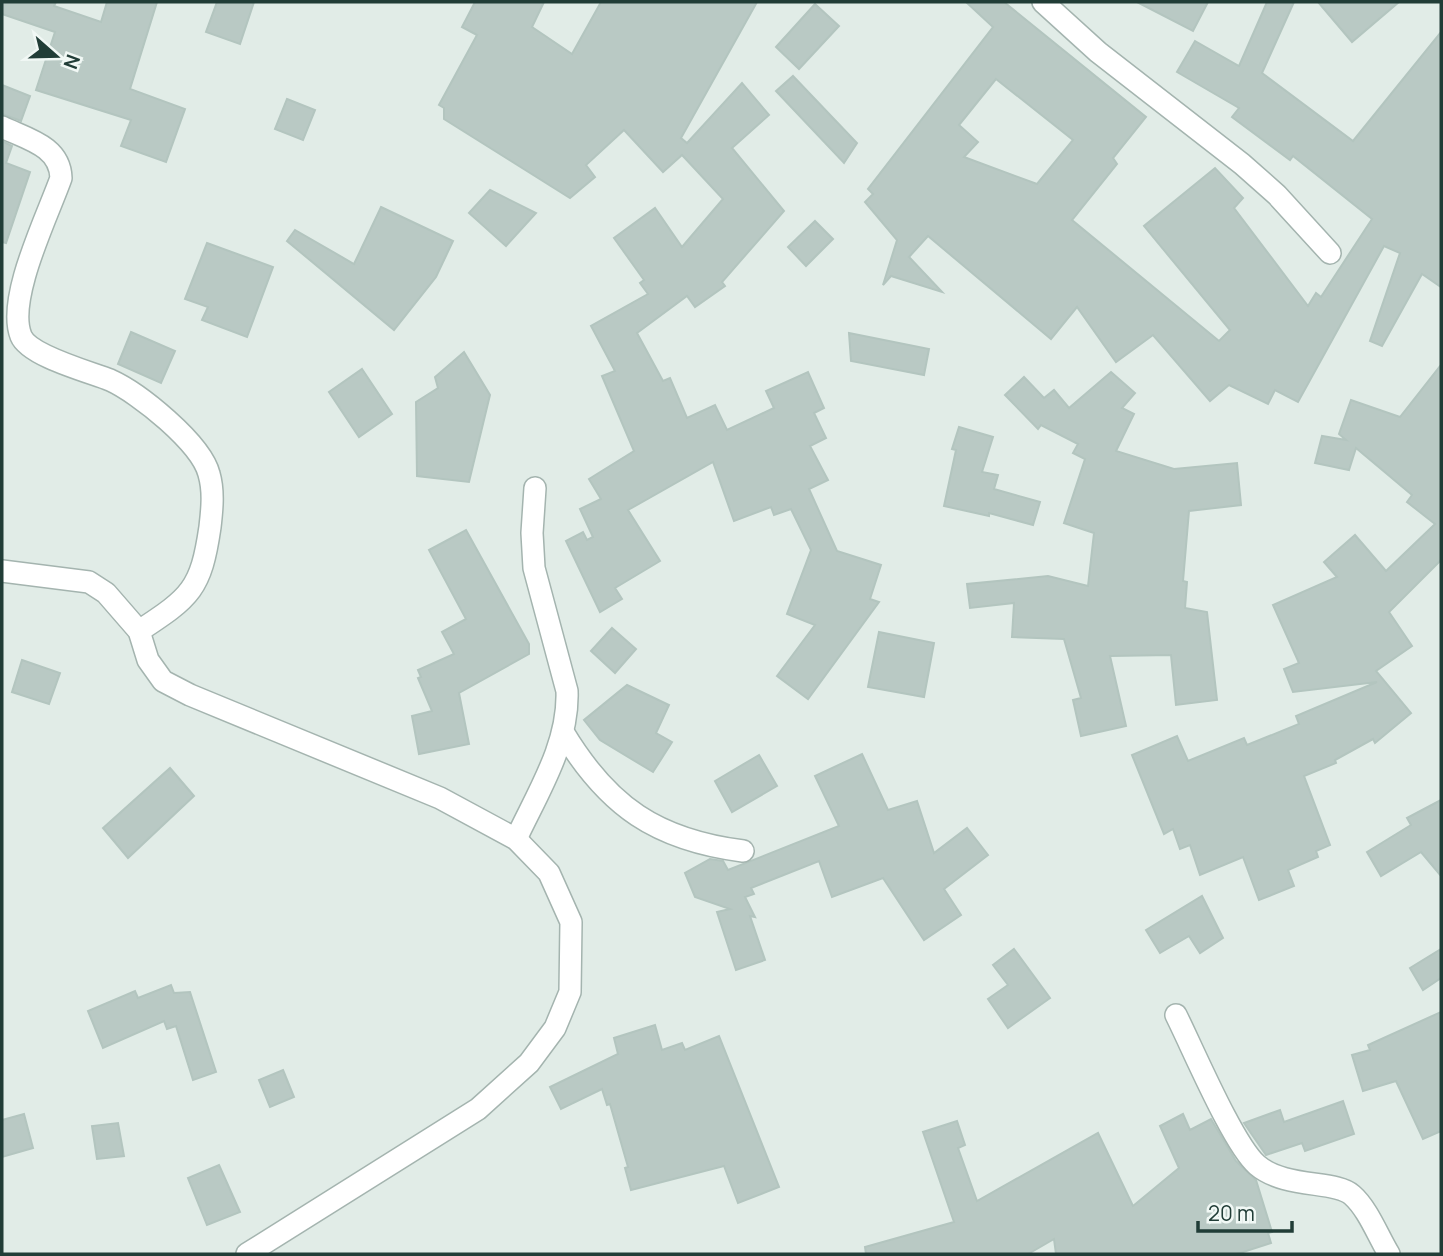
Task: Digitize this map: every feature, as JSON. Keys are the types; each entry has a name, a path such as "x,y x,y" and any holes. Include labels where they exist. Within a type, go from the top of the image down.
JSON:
{"street":[{"path":"1043,2 1098,52 1242,164 1276,195 1330,253"},
{"path":"2,127 47,149 61,165 61,178 23,285 17,314 21,338 34,350 114,382 142,400 199,451 209,473 213,505 204,565 193,590 176,607 139,631"},
{"path":"516,838 553,761 568,710 567,691 534,568 532,533 535,488"},
{"path":"2,572 89,582 106,593 139,631 148,660 163,681 190,695 439,798 516,838 549,873 571,922 570,992 555,1028 529,1063 478,1109 247,1254"},
{"path":"563,732 595,778 636,817 676,837 743,851"},
{"path":"1176,1016 1250,1157 1276,1176 1301,1184 1335,1187 1352,1194 1389,1254"}],"building":[{"path":"2,2 56,2 54,6 101,22 107,2 157,2 130,89 185,109 166,162 121,146 131,120 36,90 55,32 2,14"},
{"path":"217,2 254,2 240,44 206,32"},
{"path":"475,2 544,2 532,27 572,54 601,2 757,2 681,138 687,143 742,83 769,115 732,148 784,211 722,282 725,286 695,307 687,296 637,333 663,381 670,378 687,418 715,405 727,430 774,408 766,391 808,372 824,408 814,413 826,438 810,446 828,480 809,489 837,551 881,565 870,599 879,602 808,699 777,676 815,625 787,614 811,550 791,509 774,515 771,507 734,521 713,462 628,510 660,561 615,588 622,599 600,612 566,541 583,532 587,540 593,537 580,509 601,499 589,479 634,451 602,376 615,371 591,326 648,294 640,283 644,280 614,238 655,208 682,247 723,199 682,155 663,172 624,130 586,165 595,177 570,198 444,119 444,108 439,105 477,35 462,27"},
{"path":"966,2 1004,2 1146,117 1113,158 1117,164 1072,220 1219,341 1230,330 1144,226 1215,168 1243,198 1234,208 1308,306 1316,293 1321,297 1372,219 1293,156 1290,160 1232,117 1239,108 1177,72 1195,41 1239,66 1267,2 1294,2 1262,73 1353,141 1441,32 1441,287 1422,274 1382,346 1370,341 1400,253 1384,246 1298,402 1275,390 1268,404 1229,385 1210,401 1153,335 1116,362 1077,307 1051,339 928,236 909,257 942,292 891,276 883,285 897,240 865,202 873,194 868,189 993,27","holes":["996,79 1073,140 1037,184 964,157 978,142 959,125"]},
{"path":"1137,2 1208,2 1193,31"},
{"path":"1318,2 1399,2 1352,42"},
{"path":"815,4 839,26 799,69 776,47"},
{"path":"793,76 857,143 844,163 776,91"},
{"path":"2,85 30,96 21,121 2,114"},
{"path":"287,99 315,110 303,140 275,129"},
{"path":"2,141 12,146 6,163 30,172 6,243 2,242"},
{"path":"490,190 536,213 506,246 469,213"},
{"path":"381,207 453,241 436,277 394,330 287,241 295,230 354,264"},
{"path":"815,221 833,239 806,266 788,247"},
{"path":"207,243 273,267 247,337 202,320 208,307 185,299"},
{"path":"131,332 175,351 161,383 118,364"},
{"path":"849,333 929,349 924,375 851,361"},
{"path":"464,352 490,395 469,482 417,476 416,402 438,388 435,377"},
{"path":"1441,365 1441,560 1389,612 1412,646 1376,671 1411,713 1375,743 1373,739 1335,760 1336,763 1304,776 1330,845 1316,851 1318,857 1288,870 1294,886 1259,900 1243,857 1200,875 1190,845 1180,849 1173,829 1164,834 1132,755 1177,736 1188,761 1244,738 1247,745 1299,724 1296,716 1377,682 1293,692 1284,669 1299,663 1273,605 1337,577 1324,562 1355,535 1386,571 1435,524 1407,502 1412,495 1356,448 1349,470 1315,463 1322,436 1346,440 1339,434 1351,400 1400,417"},
{"path":"362,369 392,414 359,437 329,392"},
{"path":"1111,372 1135,393 1122,408 1134,414 1116,451 1174,469 1237,463 1241,505 1189,511 1183,581 1187,582 1185,608 1207,612 1217,700 1176,705 1171,655 1110,656 1126,726 1081,736 1073,700 1081,698 1064,639 1012,637 1014,603 970,608 967,584 1048,576 1088,586 1094,533 1064,523 1085,459 1073,453 1078,444 1041,425 1038,429 1005,395 1024,377 1044,398 1054,390 1069,408"},
{"path":"959,427 993,437 982,472 998,475 994,489 1040,502 1033,525 989,513 989,516 944,506 956,450 952,449"},
{"path":"466,530 529,644 529,654 459,693 469,744 419,754 412,716 432,711 418,678 421,677 418,670 454,654 442,632 466,619 429,550"},
{"path":"612,628 636,649 615,673 591,651"},
{"path":"879,632 934,643 924,697 868,687"},
{"path":"22,660 60,673 49,704 12,692"},
{"path":"627,685 669,705 656,733 672,742 653,772 600,740 584,720"},
{"path":"862,754 888,810 917,801 934,853 967,828 988,855 944,889 961,915 924,940 883,878 832,897 819,861 751,888 754,894 745,897 755,917 750,916 765,960 736,970 717,912 730,909 695,897 685,873 710,859 723,861 728,870 839,826 815,776"},
{"path":"759,755 777,786 732,812 715,781"},
{"path":"170,768 194,796 128,858 103,828"},
{"path":"1441,800 1441,876 1421,852 1381,876 1367,852 1411,825 1407,818"},
{"path":"1202,896 1223,938 1200,953 1189,936 1160,953 1146,930"},
{"path":"1014,949 1050,998 1008,1028 988,999 1008,985 993,965"},
{"path":"1441,949 1441,978 1423,990 1410,968"},
{"path":"171,985 174,993 190,992 216,1072 193,1080 176,1026 167,1029 164,1021 103,1048 88,1011 135,991 138,998"},
{"path":"1441,1012 1441,1131 1423,1139 1396,1081 1363,1091 1352,1055 1370,1050 1368,1045"},
{"path":"655,1025 662,1050 682,1043 685,1050 719,1036 779,1187 738,1203 724,1166 631,1190 625,1168 628,1167 610,1104 607,1105 602,1089 561,1109 550,1087 618,1054 614,1038"},
{"path":"283,1070 294,1097 270,1107 259,1080"},
{"path":"1343,1101 1354,1134 1305,1151 1302,1143 1266,1155 1244,1123 1280,1110 1284,1122"},
{"path":"24,1114 33,1148 2,1157 2,1120"},
{"path":"1183,1114 1190,1130 1211,1119 1236,1161 1256,1180 1272,1232 1268,1233 1271,1243 1237,1254 1056,1254 1054,1239 1028,1254 866,1254 865,1247 954,1222 923,1132 957,1121 965,1145 958,1148 977,1201 1098,1133 1133,1206 1179,1168 1160,1126"},
{"path":"118,1123 124,1156 97,1159 92,1126"},
{"path":"219,1165 240,1212 207,1225 188,1178"}]}
